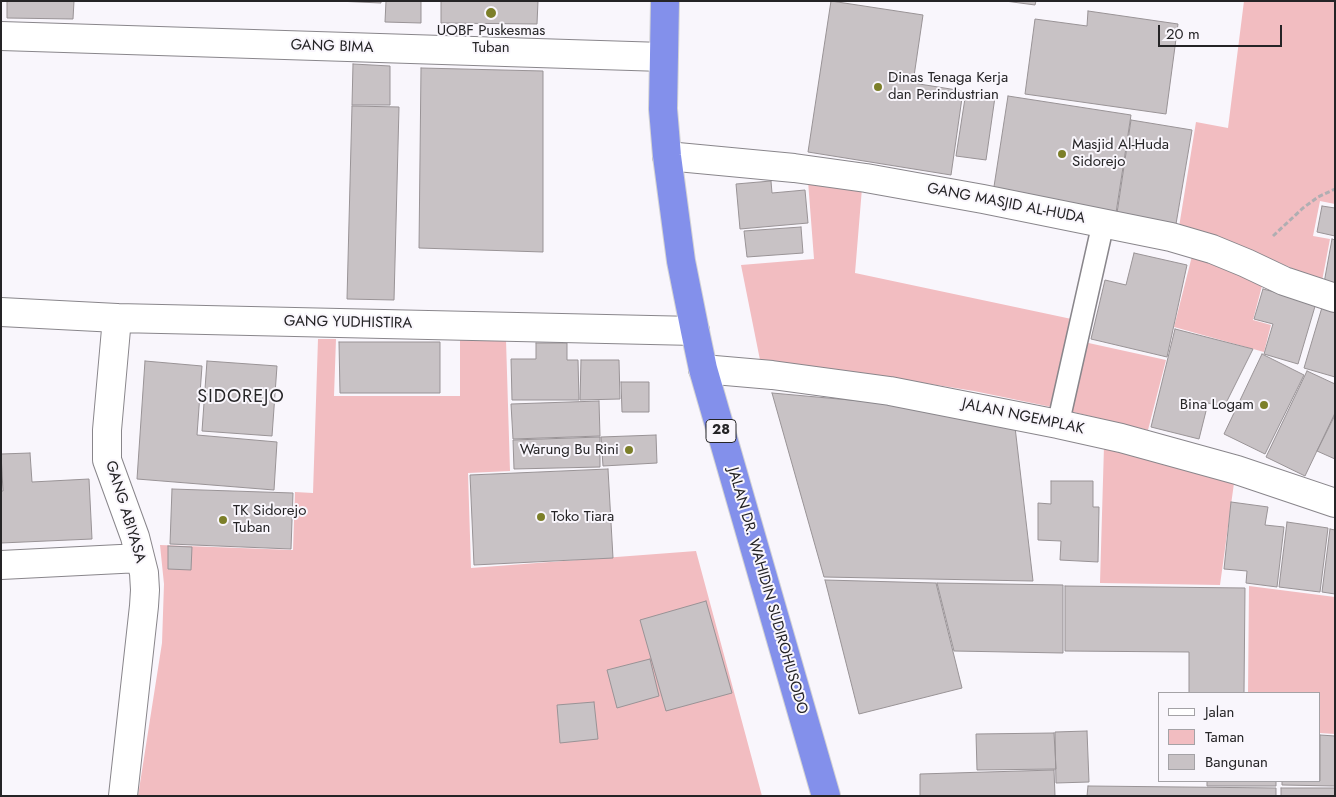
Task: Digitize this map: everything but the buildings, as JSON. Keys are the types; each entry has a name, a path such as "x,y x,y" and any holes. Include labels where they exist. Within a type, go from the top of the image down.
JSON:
{"highway":[{"name":"JALAN DR. WAHIDIN SUDIROHUSODO","path":"666,1 663,57 663,109 666,156 681,261 694,330 703,369 826,796"}],"street":[{"name":"GANG BIMA","path":"1,36 663,57"},
{"name":"GANG MASJID AL-HUDA","path":"666,156 794,168 866,178 957,194 1104,224 1192,243 1246,263 1284,281 1335,298"},
{"name":"GANG YUDHISTIRA","path":"1,312 117,318 694,330"},
{"name":"GANG ABIYASA","path":"117,318 107,430 107,460 136,537 144,574 144,606 123,796"},
{"name":"JALAN NGEMPLAK","path":"703,369 772,375 890,391 1058,424 1122,438 1228,467 1335,503"},
{"path":"1,565 140,558"}],"lane":[{"path":"1058,424 1104,224"}],"path":[{"path":"1246,263 1296,214 1318,197 1335,189"}],"green space":[{"path":"1244,1 1335,1 1335,204 1320,201 1313,236 1330,239 1322,281 1247,249 1179,227 1196,122 1228,128"},
{"path":"808,181 862,188 855,273 1081,321 1061,409 974,391 868,374 760,360 741,265 814,259"},
{"path":"1192,256 1263,282 1253,320 1271,325 1264,352 1174,327"},
{"path":"318,339 336,339 334,396 460,396 460,339 506,340 510,471 468,473 471,568 696,551 762,796 138,796 162,643 164,584 160,545 293,550 295,492 313,493"},
{"path":"1084,342 1166,360 1148,430 1069,411"},
{"path":"1104,446 1234,483 1220,585 1100,583"},
{"path":"1249,586 1335,597 1335,734 1321,733 1321,692 1248,692"}],"place":[{"name":"UOBF Puskesmas Tuban","path":"491,13"},
{"name":"Dinas Tenaga Kerja dan Perindustrian","path":"878,87"},
{"name":"Masjid Al-Huda Sidorejo","path":"1062,154"},
{"name":"Bina Logam","path":"1264,405"},
{"name":"Warung Bu Rini","path":"629,450"},
{"name":"Toko Tiara","path":"541,517"},
{"name":"TK Sidorejo Tuban","path":"223,520"}],"district":[{"name":"SIDOREJO","path":"241,398"}]}
